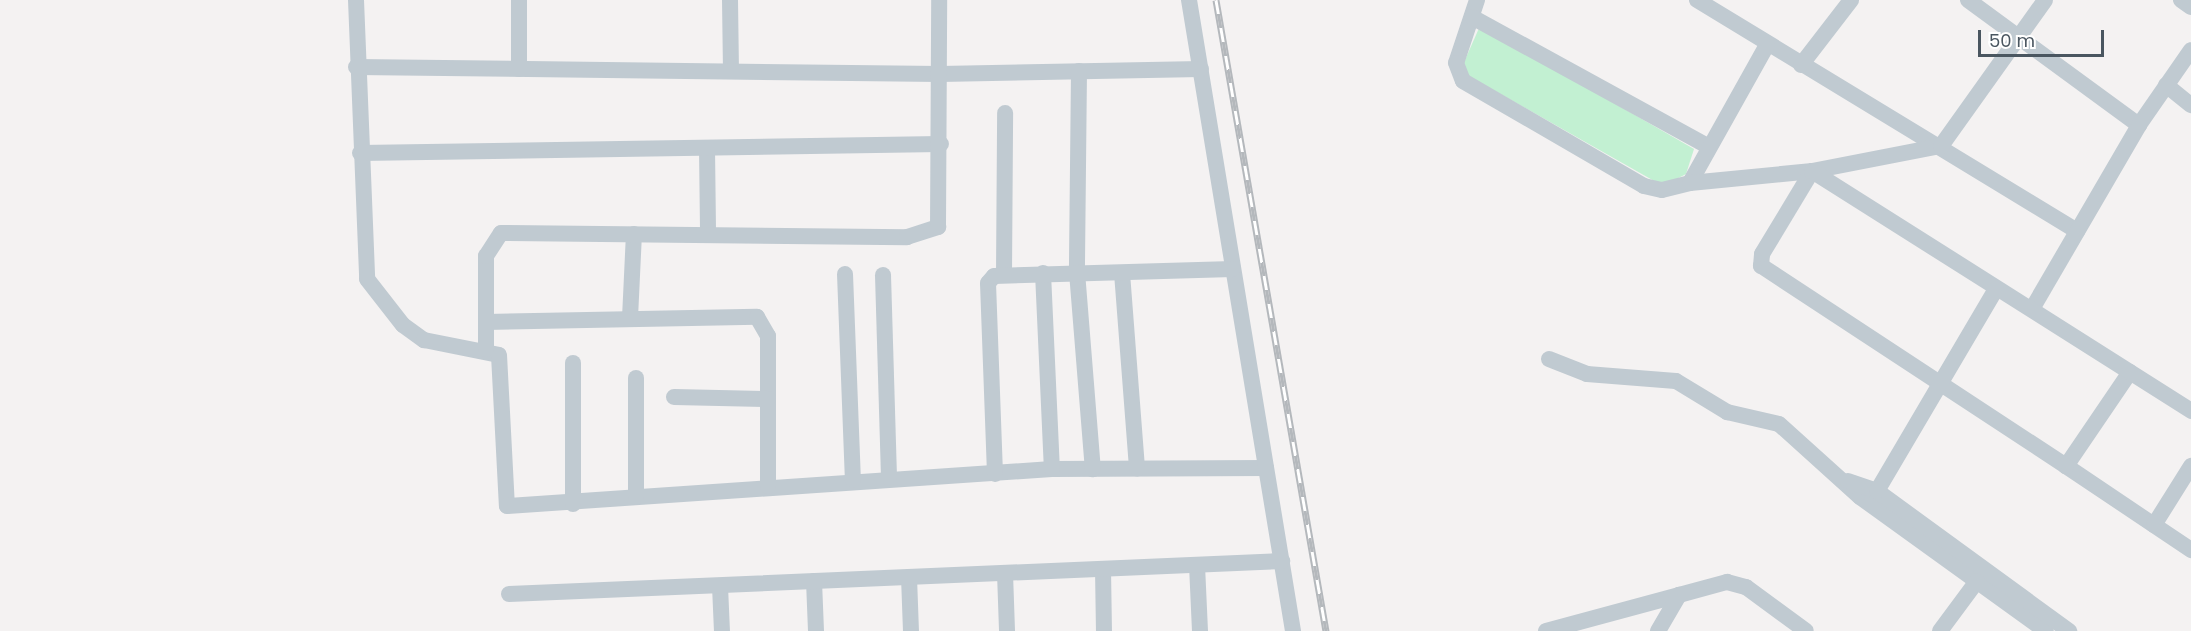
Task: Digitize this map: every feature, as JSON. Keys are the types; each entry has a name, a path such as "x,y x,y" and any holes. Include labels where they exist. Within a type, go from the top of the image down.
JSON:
{"street":[{"path":"356,0 356,67 368,279 377,294 403,325 424,340 451,348 486,349 501,359 507,506 573,504 853,480 995,474 1052,469 1266,468"},
{"path":"519,0 519,69"},
{"path":"730,0 731,71"},
{"path":"486,349 486,256 494,237 634,234 928,234 942,215 939,0"},
{"path":"1189,0 1293,631"},
{"path":"1478,0 1455,69 1463,81 1644,186 1662,190 1690,183 1812,171 1941,146 2045,0"},
{"path":"1697,0 1801,66 1941,146 2077,231"},
{"path":"1968,0 2139,125"},
{"path":"2181,0 2191,7"},
{"path":"1801,66 1843,3"},
{"path":"1472,17 1709,147"},
{"path":"1690,183 1767,45"},
{"path":"2032,309 2139,125 2191,50"},
{"path":"356,67 940,74 1201,69"},
{"path":"1078,71 1077,272 1093,469"},
{"path":"2166,85 2190,103"},
{"path":"1004,274 1005,113"},
{"path":"360,153 941,144"},
{"path":"707,148 708,235"},
{"path":"1812,171 2191,411"},
{"path":"1812,171 1762,254 1761,266 1942,383 2191,550"},
{"path":"630,318 634,234"},
{"path":"995,474 988,283 1004,274 1233,269"},
{"path":"1043,273 1052,469"},
{"path":"1122,273 1137,468"},
{"path":"845,274 853,480"},
{"path":"882,275 889,478"},
{"path":"1877,491 1996,289"},
{"path":"486,322 757,317 768,336 768,486"},
{"path":"1549,359 1587,374 1688,385 1727,412 1779,424 1848,481 1860,497 2046,631"},
{"path":"573,363 573,504"},
{"path":"2066,466 2130,372"},
{"path":"636,378 636,497"},
{"path":"674,397 768,399"},
{"path":"2154,525 2191,466"},
{"path":"1848,481 1877,491 2070,631"},
{"path":"509,594 1282,561"},
{"path":"1197,565 1200,631"},
{"path":"1103,569 1104,631"},
{"path":"1005,573 1007,631"},
{"path":"909,577 911,631"},
{"path":"814,581 816,631"},
{"path":"1940,631 1977,581"},
{"path":"1546,631 1727,582 1746,587 1799,629"},
{"path":"720,586 722,631"},
{"path":"1658,631 1679,594"}],"green space":[{"path":"1480,26 1694,149 1686,174 1663,186 1460,71"}],"railway":[{"path":"1216,0 1326,631"}]}
